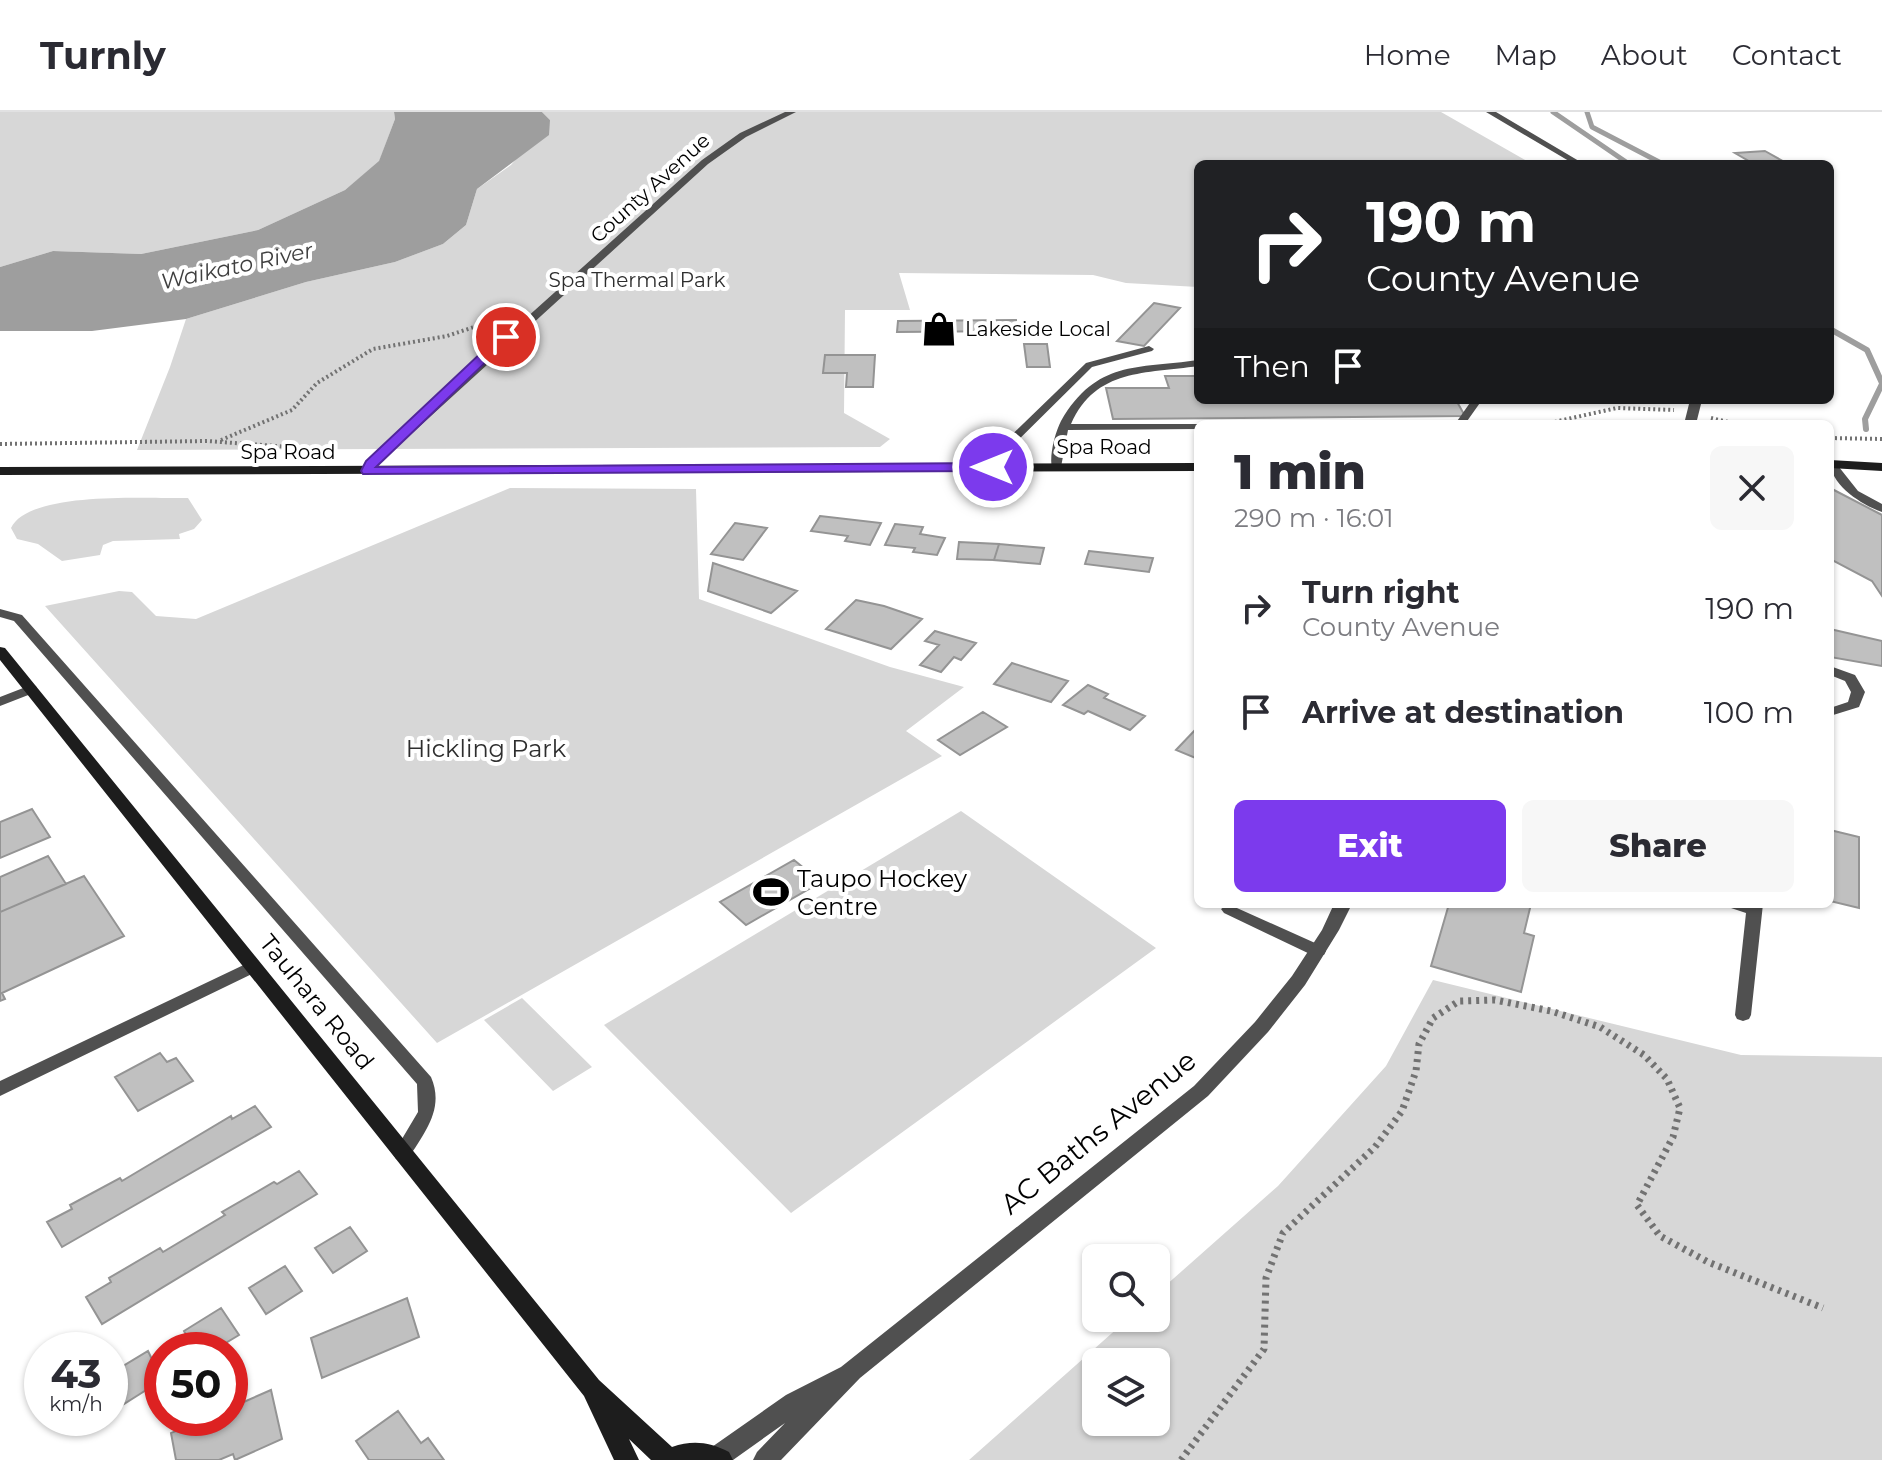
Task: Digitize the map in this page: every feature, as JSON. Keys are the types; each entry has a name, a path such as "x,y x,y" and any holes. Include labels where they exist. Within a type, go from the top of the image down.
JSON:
{"main road":[{"path":"1834,464 1882,467"},
{"name":"Spa Road","path":"1,471 1194,467"},
{"name":"Tauhara Road","path":"0,651 591,1388 668,1460"},
{"name":"Tauhara Road","path":"591,1388 627,1460"},
{"path":"668,1460 693,1453 719,1458"}],"street":[{"name":"County Avenue","path":"368,471 371,464 506,337 650,214 705,160 738,136 792,112"},
{"path":"1490,112 1573,160"},
{"name":"AC Baths Avenue","path":"765,1460 852,1371 1201,1091 1267,1019 1318,951 1341,908"},
{"name":"AC Baths Avenue","path":"719,1458 794,1403 852,1371"}],"lane":[{"path":"993,467 998,454 1089,365 1149,349"},
{"path":"1056,467 1067,417 1098,383 1120,375 1194,364"},
{"path":"1063,427 1194,426"},
{"path":"1834,469 1854,493 1882,509"},
{"path":"0,613 18,618 425,1082 427,1113 402,1154"},
{"path":"1834,672 1850,678 1858,692 1854,704 1834,711"},
{"path":"0,702 31,689"},
{"path":"1743,1015 1755,908"},
{"path":"1229,909 1318,951"},
{"path":"0,1089 252,967"}],"path":[{"path":"216,442 292,410 317,383 373,349 447,336 504,317"},
{"path":"1563,420 1617,408 1676,411"},
{"path":"1704,417 1718,420"},
{"path":"1834,438 1882,439"},
{"path":"0,444 271,443 340,451"},
{"path":"1181,1460 1264,1349 1266,1278 1283,1233 1375,1147 1402,1111 1416,1071 1419,1044 1433,1018 1459,1001 1495,1000 1551,1011 1600,1027 1644,1055 1667,1079 1680,1108 1673,1137 1637,1205 1660,1236 1696,1255 1823,1308"}],"green space":[{"path":"0,112 394,112 395,119 379,162 345,190 258,230 141,254 53,251 0,267"},
{"name":"Spa Thermal Park","path":"542,112 1441,112 1525,160 1194,160 1194,287 1126,283 1093,275 899,273 910,310 845,310 844,413 890,439 880,447 137,450 186,319 306,282 395,262 443,244 466,225 477,189 511,165 550,120"},
{"name":"Hickling Park","path":"510,488 696,489 699,599 890,667 964,687 906,731 942,756 437,1043 45,606 119,591 132,592 156,616 196,619"},
{"path":"188,498 202,520 194,529 179,534 180,539 113,541 103,545 100,555 62,561 38,544 17,539 11,528 22,516 41,507 65,502"},
{"path":"961,811 1156,948 791,1213 604,1025"},
{"path":"1433,980 1741,1055 1882,1057 1882,1460 969,1460 1082,1360 1082,1436 1170,1436 1170,1348 1095,1348 1113,1332 1170,1332 1170,1282 1278,1186 1386,1066"},
{"path":"522,998 592,1067 553,1091 484,1020"}],"water":[{"name":"Waikato River","path":"394,112 542,112 550,120 549,135 477,189 466,225 443,244 395,262 306,282 186,319 92,331 0,331 0,267 53,251 141,254 258,230 345,190 379,161 395,119"}],"building":[{"path":"1765,151 1781,160 1747,160 1735,153"},
{"path":"1154,303 1180,308 1144,346 1117,341"},
{"path":"1016,320 1017,331 897,332 898,321"},
{"path":"1024,344 1047,344 1050,367 1027,367"},
{"path":"825,355 875,355 873,387 846,387 847,373 823,373"},
{"path":"1165,376 1194,376 1194,404 1458,404 1465,416 1113,419 1106,388 1169,388"},
{"path":"1834,490 1882,515 1882,596 1872,581 1834,561"},
{"path":"820,516 881,523 870,545 845,541 848,536 811,531"},
{"path":"735,523 767,528 743,560 711,554"},
{"path":"895,524 923,527 920,534 945,538 937,555 913,552 915,548 885,545"},
{"path":"959,542 999,544 994,560 957,559"},
{"path":"999,544 1044,548 1040,564 994,560"},
{"path":"1089,551 1153,558 1149,572 1085,564"},
{"path":"713,563 797,591 771,613 708,591"},
{"path":"856,600 922,619 891,649 826,629"},
{"path":"1834,630 1882,641 1882,666 1834,658"},
{"path":"935,631 976,643 961,660 954,657 941,672 920,665 939,645 925,641"},
{"path":"1012,663 1068,681 1051,702 994,684"},
{"path":"1088,685 1108,694 1104,698 1145,716 1130,730 1088,711 1084,714 1063,705"},
{"path":"983,712 1007,727 960,755 938,740"},
{"path":"1194,731 1194,757 1176,750"},
{"path":"32,809 50,837 0,858 0,822"},
{"path":"1834,831 1859,837 1859,908 1834,902"},
{"path":"48,856 66,884 0,912 0,877"},
{"name":"Taupo Hockey Centre","path":"794,860 821,882 746,925 720,902"},
{"path":"84,876 124,936 2,993 5,999 0,1001 0,912"},
{"path":"1448,908 1530,908 1524,933 1534,936 1521,992 1431,966"},
{"path":"160,1053 167,1062 176,1058 193,1081 138,1111 115,1077"},
{"path":"255,1106 271,1127 62,1247 47,1222 72,1209 70,1205 120,1178 122,1181 231,1116 232,1119"},
{"path":"299,1171 317,1194 102,1324 86,1297 111,1282 109,1278 160,1248 163,1252 225,1215 222,1212"},
{"path":"350,1227 367,1251 333,1273 315,1248"},
{"path":"285,1266 302,1291 266,1314 249,1288"},
{"path":"407,1298 419,1337 322,1378 311,1338"},
{"path":"221,1308 237,1332 185,1332"},
{"path":"144,1353 144,1391 128,1401 128,1363"},
{"path":"271,1390 282,1439 235,1460 233,1454 219,1460 176,1460 172,1436 248,1436 248,1400"},
{"path":"398,1411 421,1443 428,1438 444,1460 369,1460 356,1441"}],"waterway":[{"path":"1553,112 1623,160"},
{"path":"1587,112 1592,127 1655,160"},
{"path":"1834,331 1867,350 1882,383"},
{"path":"1866,429 1865,419 1882,384"}],"place":[{"name":"Lakeside Local","path":"939,329"},
{"name":"Taupo Hockey Centre","path":"771,892"}],"route":[{"path":"506,337 371,464 368,471 993,467"}]}
